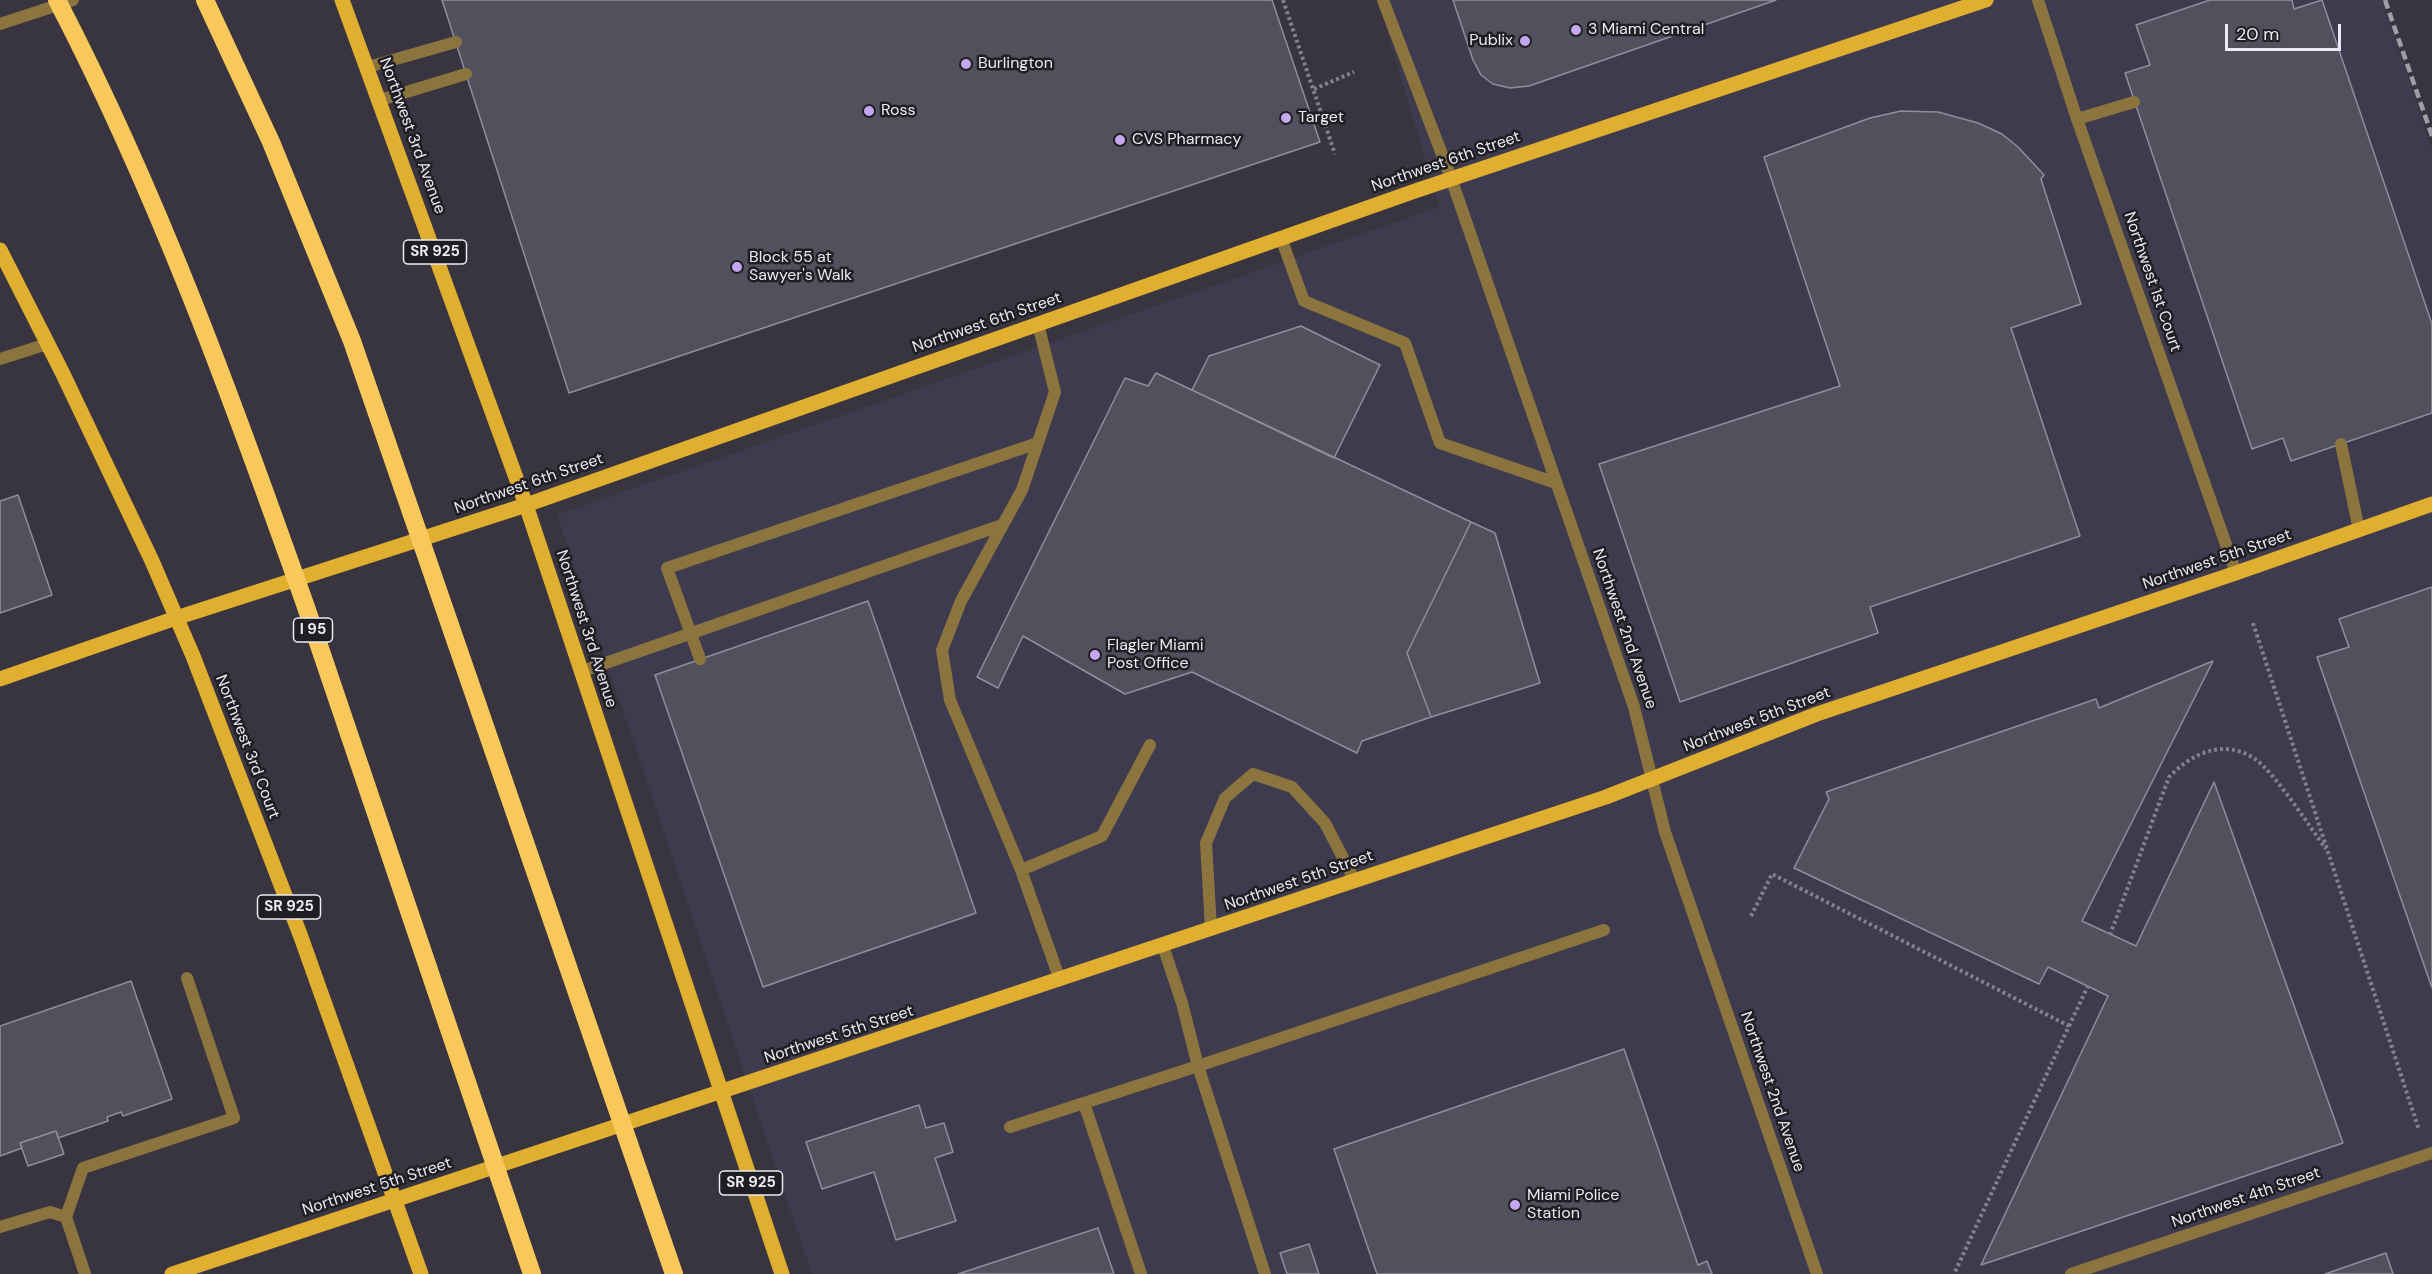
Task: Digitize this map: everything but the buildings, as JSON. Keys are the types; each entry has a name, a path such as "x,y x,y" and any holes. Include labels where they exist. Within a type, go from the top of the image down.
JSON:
{"highway":[{"name":"I 95","path":"57,0 143,181 240,421 323,656 532,1274"},
{"path":"205,0 271,142 352,341 674,1274"}],"main road":[{"name":"Northwest 3rd Avenue","path":"342,0 526,505 782,1274"},
{"name":"Northwest 6th Street","path":"0,679 176,618 526,505 1451,178 1986,0"},
{"name":"Northwest 3rd Court","path":"0,250 152,561 176,618 297,926 421,1274"},
{"name":"Northwest 5th Street","path":"172,1274 1163,946 1651,781 1817,714 2236,573 2432,504"}],"street":[{"path":"0,24 73,0"},
{"name":"Northwest 2nd Avenue","path":"1383,0 1451,178 1634,707 1665,832 1817,1274"},
{"name":"Northwest 1st Court","path":"2038,0 2077,119 2236,573"},
{"path":"368,67 456,42"},
{"path":"380,100 466,74"},
{"path":"2077,119 2134,102"},
{"path":"1281,238 1304,301 1405,343 1440,443 1556,483"},
{"path":"1038,324 1055,392 1022,490 961,601 942,650 950,700 1021,870 1060,980"},
{"path":"0,359 47,344"},
{"path":"700,659 689,634 668,568 1038,442"},
{"path":"2341,444 2359,530"},
{"path":"580,672 1002,525"},
{"path":"1021,870 1102,836 1150,745"},
{"path":"1211,929 1206,843 1225,798 1253,774 1292,787 1325,823 1355,880"},
{"path":"1010,1127 1604,930"},
{"path":"1163,946 1182,1004 1198,1066 1265,1274"},
{"path":"85,1274 66,1217 83,1168 234,1118 187,978"},
{"path":"1084,1103 1141,1274"},
{"name":"Northwest 4th Street","path":"2071,1274 2432,1153"},
{"path":"0,1227 50,1212 66,1217"}],"path":[{"path":"1283,0 1335,154"},
{"path":"1314,89 1354,72"},
{"path":"2253,623 2420,1131"},
{"path":"2110,934 2169,777 2183,763 2199,753 2218,749 2237,751 2255,759 2268,772 2328,852"},
{"path":"1751,916 1773,874 2069,1026"},
{"path":"1954,1274 2088,986"}],"shaded area":[{"path":"1378,0 2382,0 2432,149 2432,1274 812,1274 557,515 1439,207"}],"railway":[{"path":"2385,0 2432,136"}],"place":[{"name":"3 Miami Central","path":"1576,30"},
{"name":"Publix","path":"1525,41"},
{"name":"Burlington","path":"966,64"},
{"name":"Ross","path":"869,111"},
{"name":"Target","path":"1286,118"},
{"name":"CVS Pharmacy","path":"1120,140"},
{"name":"Block 55 at Sawyer's Walk","path":"737,267"},
{"name":"Flagler Miami Post Office","path":"1095,655"},
{"name":"Miami Police Station","path":"1515,1205"}]}
